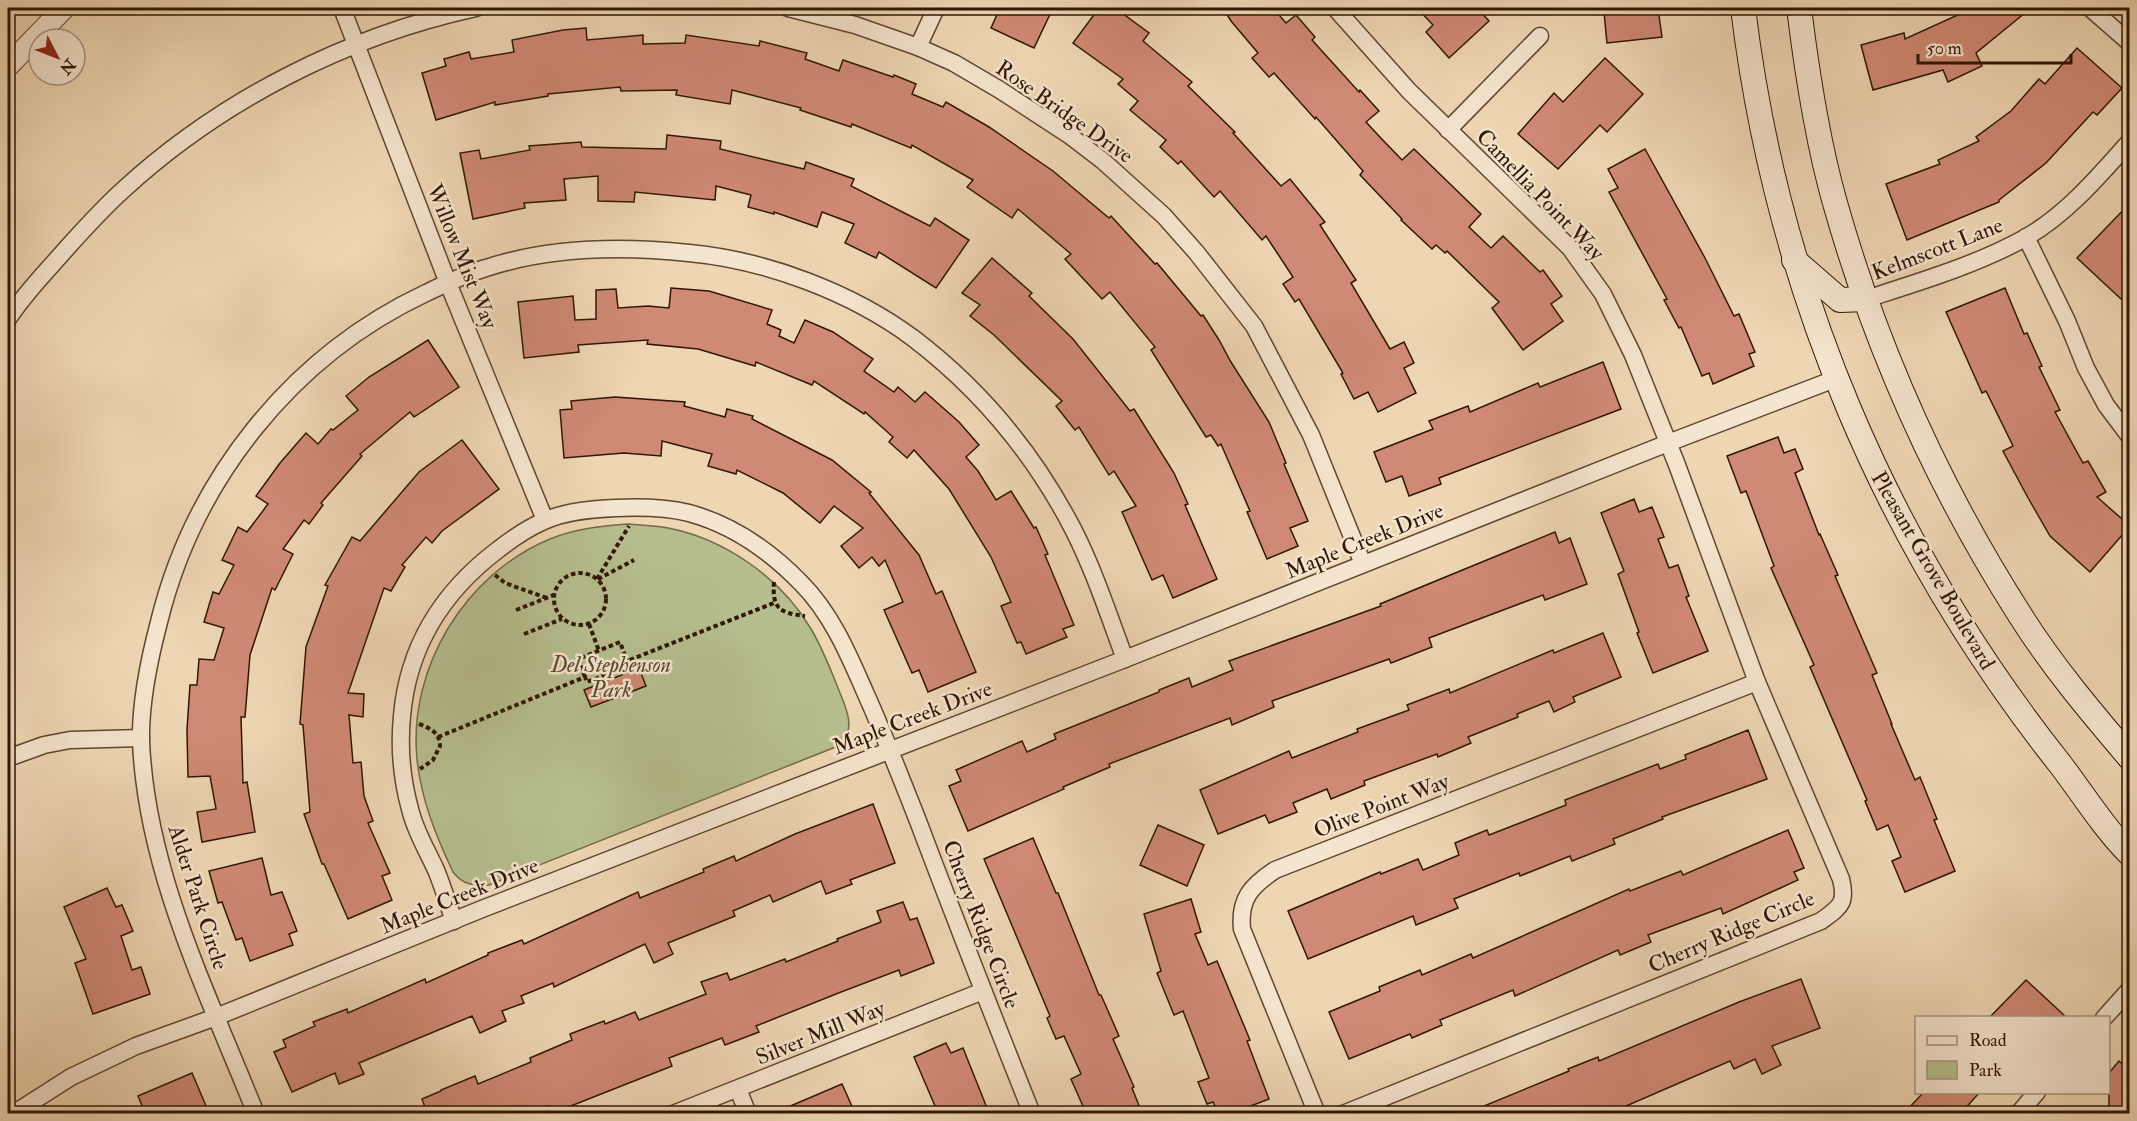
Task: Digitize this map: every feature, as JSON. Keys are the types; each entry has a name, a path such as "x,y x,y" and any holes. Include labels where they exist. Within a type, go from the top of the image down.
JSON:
{"main road":[{"name":"Pleasant Grove Boulevard","path":"1743,8 1754,81 1794,260 1835,379 1880,482 1918,552 1976,648 2022,717 2086,798 2113,837 2130,854"},
{"path":"1799,8 1806,61 1835,202 1866,299 1891,365 1924,441 1964,522 2020,615 2067,682 2130,758"},
{"path":"1794,260 1840,300 1866,299"}],"street":[{"path":"8,66 64,8"},
{"name":"Willow Mist Way","path":"342,8 448,283 545,520"},
{"path":"8,320 90,222 123,190 159,160 250,97 356,44 440,16 476,8"},
{"name":"Rose Bridge Drive","path":"788,8 855,25 954,63 1069,135 1134,188 1164,216 1197,252 1254,326 1323,463 1363,564"},
{"path":"918,48 936,8"},
{"name":"Camellia Point Way","path":"1335,8 1409,91 1570,248 1589,272 1616,318 1668,443"},
{"path":"2090,8 2130,43"},
{"path":"1448,130 1540,36"},
{"name":"Kelmscott Lane","path":"1866,299 1986,256 2026,237 2076,198 2130,141"},
{"path":"2026,237 2067,321 2086,368 2106,405 2130,437"},
{"name":"Alder Park Circle","path":"256,1113 177,917 153,836 141,738 145,692 154,643 165,597 182,548 230,460 262,418 327,354 365,326 414,299 486,268 536,256 580,250 613,249 713,255 799,277 876,315 909,335 942,362 977,395 1029,457 1074,531 1125,659"},
{"name":"Maple Creek Drive","path":"13,1113 35,1098 104,1060 1835,379"},
{"name":"Cherry Ridge Circle","path":"1343,1113 1821,921 1837,909 1845,895 1841,879 1757,682 1668,443"},
{"name":"Cherry Ridge Circle","path":"454,921 436,870 421,842 410,810 401,751 405,690 424,635 442,603 481,562 514,538 545,520 600,509 640,507 689,513 751,540 778,560 804,585 826,614 845,645 890,749 1032,1113"},
{"name":"Olive Point Way","path":"1317,1113 1242,929 1240,914 1243,903 1261,879 1275,870 1757,682"},
{"path":"8,758 44,745 70,740 141,738"},
{"path":"2105,1016 2130,989"},
{"name":"Silver Mill Way","path":"673,1113 983,991"},
{"path":"738,1089 748,1113"},
{"path":"2018,1113 2035,1094"}],"path":[{"path":"597,579 640,507"},
{"path":"597,579 634,560"},
{"path":"481,562 505,583 547,598"},
{"path":"580,573 589,574 597,579 605,592 606,600 602,615 589,624 574,625 562,619 554,604 554,596 556,587 562,579 580,573"},
{"path":"516,610 554,596"},
{"path":"627,661 774,603"},
{"path":"524,633 562,619"},
{"path":"589,624 599,651"},
{"path":"620,642 627,661 629,666 587,682 578,659 620,642"},
{"path":"438,737 585,677"},
{"path":"402,717 426,727 438,737 440,746 433,760 405,780"}],"green space":[{"name":"Del Stephenson Park","path":"627,524 668,528 710,541 750,564 784,593 799,610 819,643 847,711 848,733 838,746 489,885 474,885 465,882 453,872 441,845 430,817 419,774 417,725 422,691 433,659 448,628 468,600 492,575 520,555 550,539 568,533"}],"building":[{"path":"1000,8 1053,8 1034,48 991,28"},
{"path":"1099,8 1115,8 1149,33 1143,41 1192,82 1188,86 1235,132 1233,133 1281,186 1290,179 1325,222 1320,225 1356,280 1351,283 1390,349 1404,342 1414,363 1404,368 1416,393 1378,412 1368,392 1354,399 1341,374 1343,373 1299,299 1295,302 1283,284 1293,277 1266,236 1262,240 1220,191 1214,197 1181,161 1178,164 1160,147 1166,140 1130,110 1138,101 1118,84 1123,79 1073,43"},
{"path":"1223,8 1273,8 1286,23 1296,15 1315,37 1312,40 1379,111 1366,122 1402,160 1414,149 1481,214 1469,227 1491,248 1503,236 1540,272 1543,270 1562,296 1551,304 1563,321 1523,350 1492,308 1499,302 1447,251 1445,253 1436,245 1432,249 1401,220 1360,175 1363,171 1316,117 1315,119 1274,73 1269,77 1252,58 1258,53"},
{"path":"1417,8 1477,8 1489,21 1449,58 1426,32 1433,25"},
{"path":"1624,8 1658,8 1662,37 1607,43 1604,12 1624,10"},
{"path":"1973,8 2031,8 1976,53 1982,66 1948,82 1943,70 1873,90 1861,45 1904,33 1905,39"},
{"path":"586,28 587,40 643,35 643,44 685,43 686,35 759,46 760,41 807,53 805,59 839,71 843,60 893,77 894,75 916,84 912,94 943,107 946,102 989,127 1053,171 1109,218 1111,216 1155,264 1157,263 1201,316 1203,315 1269,422 1286,463 1284,464 1308,521 1290,528 1298,546 1267,559 1247,512 1250,511 1221,444 1218,446 1211,435 1206,437 1151,350 1155,347 1110,292 1102,299 1065,259 1071,254 1018,209 1012,218 967,187 973,180 912,145 911,148 852,124 851,127 800,110 801,108 732,90 730,104 676,95 677,90 621,91 620,87 548,94 548,96 495,105 495,102 436,120 422,73 446,66 444,59 469,52 471,59 514,52 512,40"},
{"path":"2077,48 2122,88 2097,115 2093,112 2046,163 1999,202 1907,240 1886,184 1940,164 1938,160 1979,141 1976,137 2011,111 2039,79 2045,84"},
{"path":"1605,58 1643,94 1607,132 1600,125 1558,169 1518,134 1554,93 1563,102"},
{"path":"667,135 721,141 720,149 804,169 806,162 854,179 851,186 930,226 935,218 969,240 936,288 879,252 876,258 845,243 854,224 822,212 817,227 774,212 774,214 748,207 751,195 716,186 715,200 635,192 634,202 598,201 598,176 564,179 566,200 524,203 525,208 473,219 460,153 479,150 481,159 530,150 529,146 581,142 582,147 666,149"},
{"path":"1645,149 1734,316 1739,314 1755,352 1749,354 1754,366 1713,384 1709,373 1702,376 1681,327 1679,328 1664,300 1667,299 1609,192 1618,188 1608,169"},
{"path":"2130,203 2130,290 2121,299 2077,258"},
{"path":"992,258 1032,293 1029,296 1073,339 1130,411 1134,409 1174,473 1188,504 1185,505 1217,579 1173,598 1163,575 1152,580 1122,512 1136,506 1114,471 1109,475 1079,427 1075,430 1056,406 1062,401 994,335 970,316 980,305 962,293"},
{"path":"671,288 709,291 772,310 767,324 781,330 779,336 794,343 805,320 833,332 873,359 864,371 894,392 898,387 915,402 925,392 959,422 979,445 966,457 978,471 996,500 1011,491 1034,528 1036,527 1074,625 1063,629 1067,637 1026,654 1021,642 1017,643 1001,606 1011,602 991,557 949,489 914,450 907,458 889,442 893,437 865,412 864,414 814,381 812,385 756,362 755,366 698,349 647,344 648,340 578,345 579,352 524,358 518,302 573,296 575,320 596,319 596,290 616,289 618,308 648,306 669,308"},
{"path":"2005,288 2060,410 2055,412 2083,463 2088,461 2106,492 2097,497 2130,526 2090,572 2050,536 2027,496 2003,451 2013,446 1986,391 1982,393 1946,312"},
{"path":"428,340 459,387 414,417 410,412 360,454 362,456 321,503 323,505 309,524 304,520 283,549 293,554 275,590 272,588 250,655 245,717 241,717 243,783 247,782 255,832 202,842 197,812 216,809 210,776 188,777 187,730 190,685 197,685 199,659 214,660 224,628 204,622 213,592 219,594 234,565 222,560 238,527 247,532 268,504 256,496 306,433 318,444 331,429 333,430 358,410 346,396 369,377"},
{"path":"1603,362 1621,409 1439,478 1441,484 1409,496 1402,476 1386,482 1374,452 1433,429 1429,421 1468,406 1470,412 1538,383 1540,387"},
{"path":"615,397 685,402 684,406 725,417 727,409 753,416 752,419 832,460 871,492 869,493 919,555 936,594 942,591 976,672 928,692 919,670 912,673 884,610 903,602 885,560 879,566 872,557 859,568 841,546 863,528 834,506 820,523 783,493 737,470 736,474 708,466 712,454 662,441 661,456 624,453 564,458 560,410 572,409 571,401"},
{"path":"1778,437 1784,453 1795,449 1803,469 1795,473 1819,535 1838,575 1835,576 1877,673 1872,675 1891,724 1915,780 1920,777 1937,819 1934,820 1955,871 1905,892 1892,861 1901,857 1888,825 1877,830 1865,801 1867,800 1810,667 1814,665 1771,568 1774,566 1746,491 1741,493 1727,456"},
{"path":"462,440 499,489 442,531 432,543 426,537 402,565 405,567 391,591 384,588 348,693 364,694 363,717 349,715 353,763 361,762 364,796 373,821 368,823 390,873 382,876 392,900 348,919 324,864 322,864 304,814 310,812 303,725 300,724 306,647 328,586 325,585 352,537 360,541 419,472"},
{"path":"1634,499 1639,512 1652,507 1664,537 1658,539 1669,568 1678,565 1689,596 1686,597 1708,651 1653,673 1618,574 1624,571 1601,513"},
{"path":"1555,532 1559,543 1570,538 1587,584 1545,600 1543,595 1429,638 1432,647 1391,663 1389,659 1272,701 1274,707 1232,725 1230,718 1109,764 1110,767 1063,787 1064,789 968,831 949,786 961,781 956,770 1022,741 1027,752 1056,739 1054,734 1189,678 1192,687 1233,670 1229,661 1381,606 1380,604"},
{"path":"1603,633 1621,677 1573,697 1575,702 1554,712 1549,701 1517,714 1518,717 1468,737 1471,743 1438,757 1437,754 1364,781 1365,785 1331,799 1327,789 1293,803 1297,812 1269,823 1265,815 1218,834 1200,790 1289,751 1292,758 1358,732 1357,729 1409,710 1407,705 1449,689 1450,693 1553,650 1554,653"},
{"path":"639,668 646,686 591,707 584,690"},
{"path":"1748,730 1767,779 1662,817 1663,819 1613,839 1615,844 1572,861 1570,856 1454,899 1458,908 1416,925 1413,916 1308,959 1288,911 1380,872 1381,874 1418,859 1423,870 1459,855 1455,843 1487,830 1489,835 1566,805 1565,800 1658,764 1660,769 1686,759 1685,755"},
{"path":"873,804 895,863 850,880 852,884 826,894 821,881 773,902 770,895 733,911 735,916 668,943 673,954 654,963 645,944 554,987 553,983 521,996 524,1003 502,1011 506,1021 480,1033 472,1016 359,1063 364,1074 339,1084 335,1073 292,1092 274,1052 286,1047 283,1040 315,1026 313,1022 347,1009 348,1013 425,979 426,983 488,955 488,953 522,940 524,944 638,892 640,898 704,872 703,869 734,856 736,861 795,834"},
{"path":"1158,825 1204,845 1187,886 1140,865"},
{"path":"1788,830 1804,868 1794,872 1798,880 1723,914 1721,908 1648,935 1651,942 1620,955 1618,950 1515,996 1513,990 1440,1020 1442,1025 1412,1038 1410,1034 1349,1059 1329,1012 1380,991 1379,987 1420,970 1422,975 1471,954 1473,958 1629,889 1630,891 1681,871 1683,875"},
{"path":"1033,838 1099,995 1119,1036 1113,1039 1134,1087 1132,1088 1142,1113 1086,1113 1071,1079 1081,1074 1064,1036 1056,1039 1047,1018 1050,1016 984,859"},
{"path":"262,858 271,895 282,892 297,931 289,934 293,945 250,961 242,938 236,940 222,902 218,903 209,871"},
{"path":"107,888 116,907 122,905 133,931 121,936 132,970 141,967 150,994 93,1014 75,963 86,959 64,907"},
{"path":"1191,899 1201,932 1195,934 1208,965 1217,961 1250,1040 1247,1041 1269,1099 1232,1113 1218,1113 1213,1102 1207,1104 1198,1082 1209,1078 1183,1011 1174,1015 1157,973 1161,971 1144,914"},
{"path":"903,902 910,920 917,918 934,963 901,976 899,970 841,992 756,1026 759,1032 725,1045 722,1038 669,1058 672,1066 553,1113 549,1106 529,1113 427,1113 422,1099 441,1090 475,1076 478,1084 531,1062 530,1058 572,1040 570,1034 604,1021 605,1024 635,1012 639,1020 706,994 701,982 727,973 730,980 785,959 786,962 838,941 837,939 881,922 877,911"},
{"path":"1801,979 1820,1028 1772,1046 1781,1065 1762,1074 1755,1059 1734,1069 1730,1061 1610,1113 1467,1113 1569,1071 1568,1069 1598,1057 1599,1061 1739,1002"},
{"path":"2026,980 2065,1016 1991,1016"},
{"path":"946,1043 951,1053 963,1048 989,1113 938,1113 914,1057"},
{"path":"2119,1061 2130,1071 2130,1113 2109,1113 2110,1072"},
{"path":"192,1073 209,1113 145,1113 138,1096"},
{"path":"842,1084 855,1113 774,1113"},
{"path":"1922,1094 1978,1094 1961,1113 1904,1113"}]}
